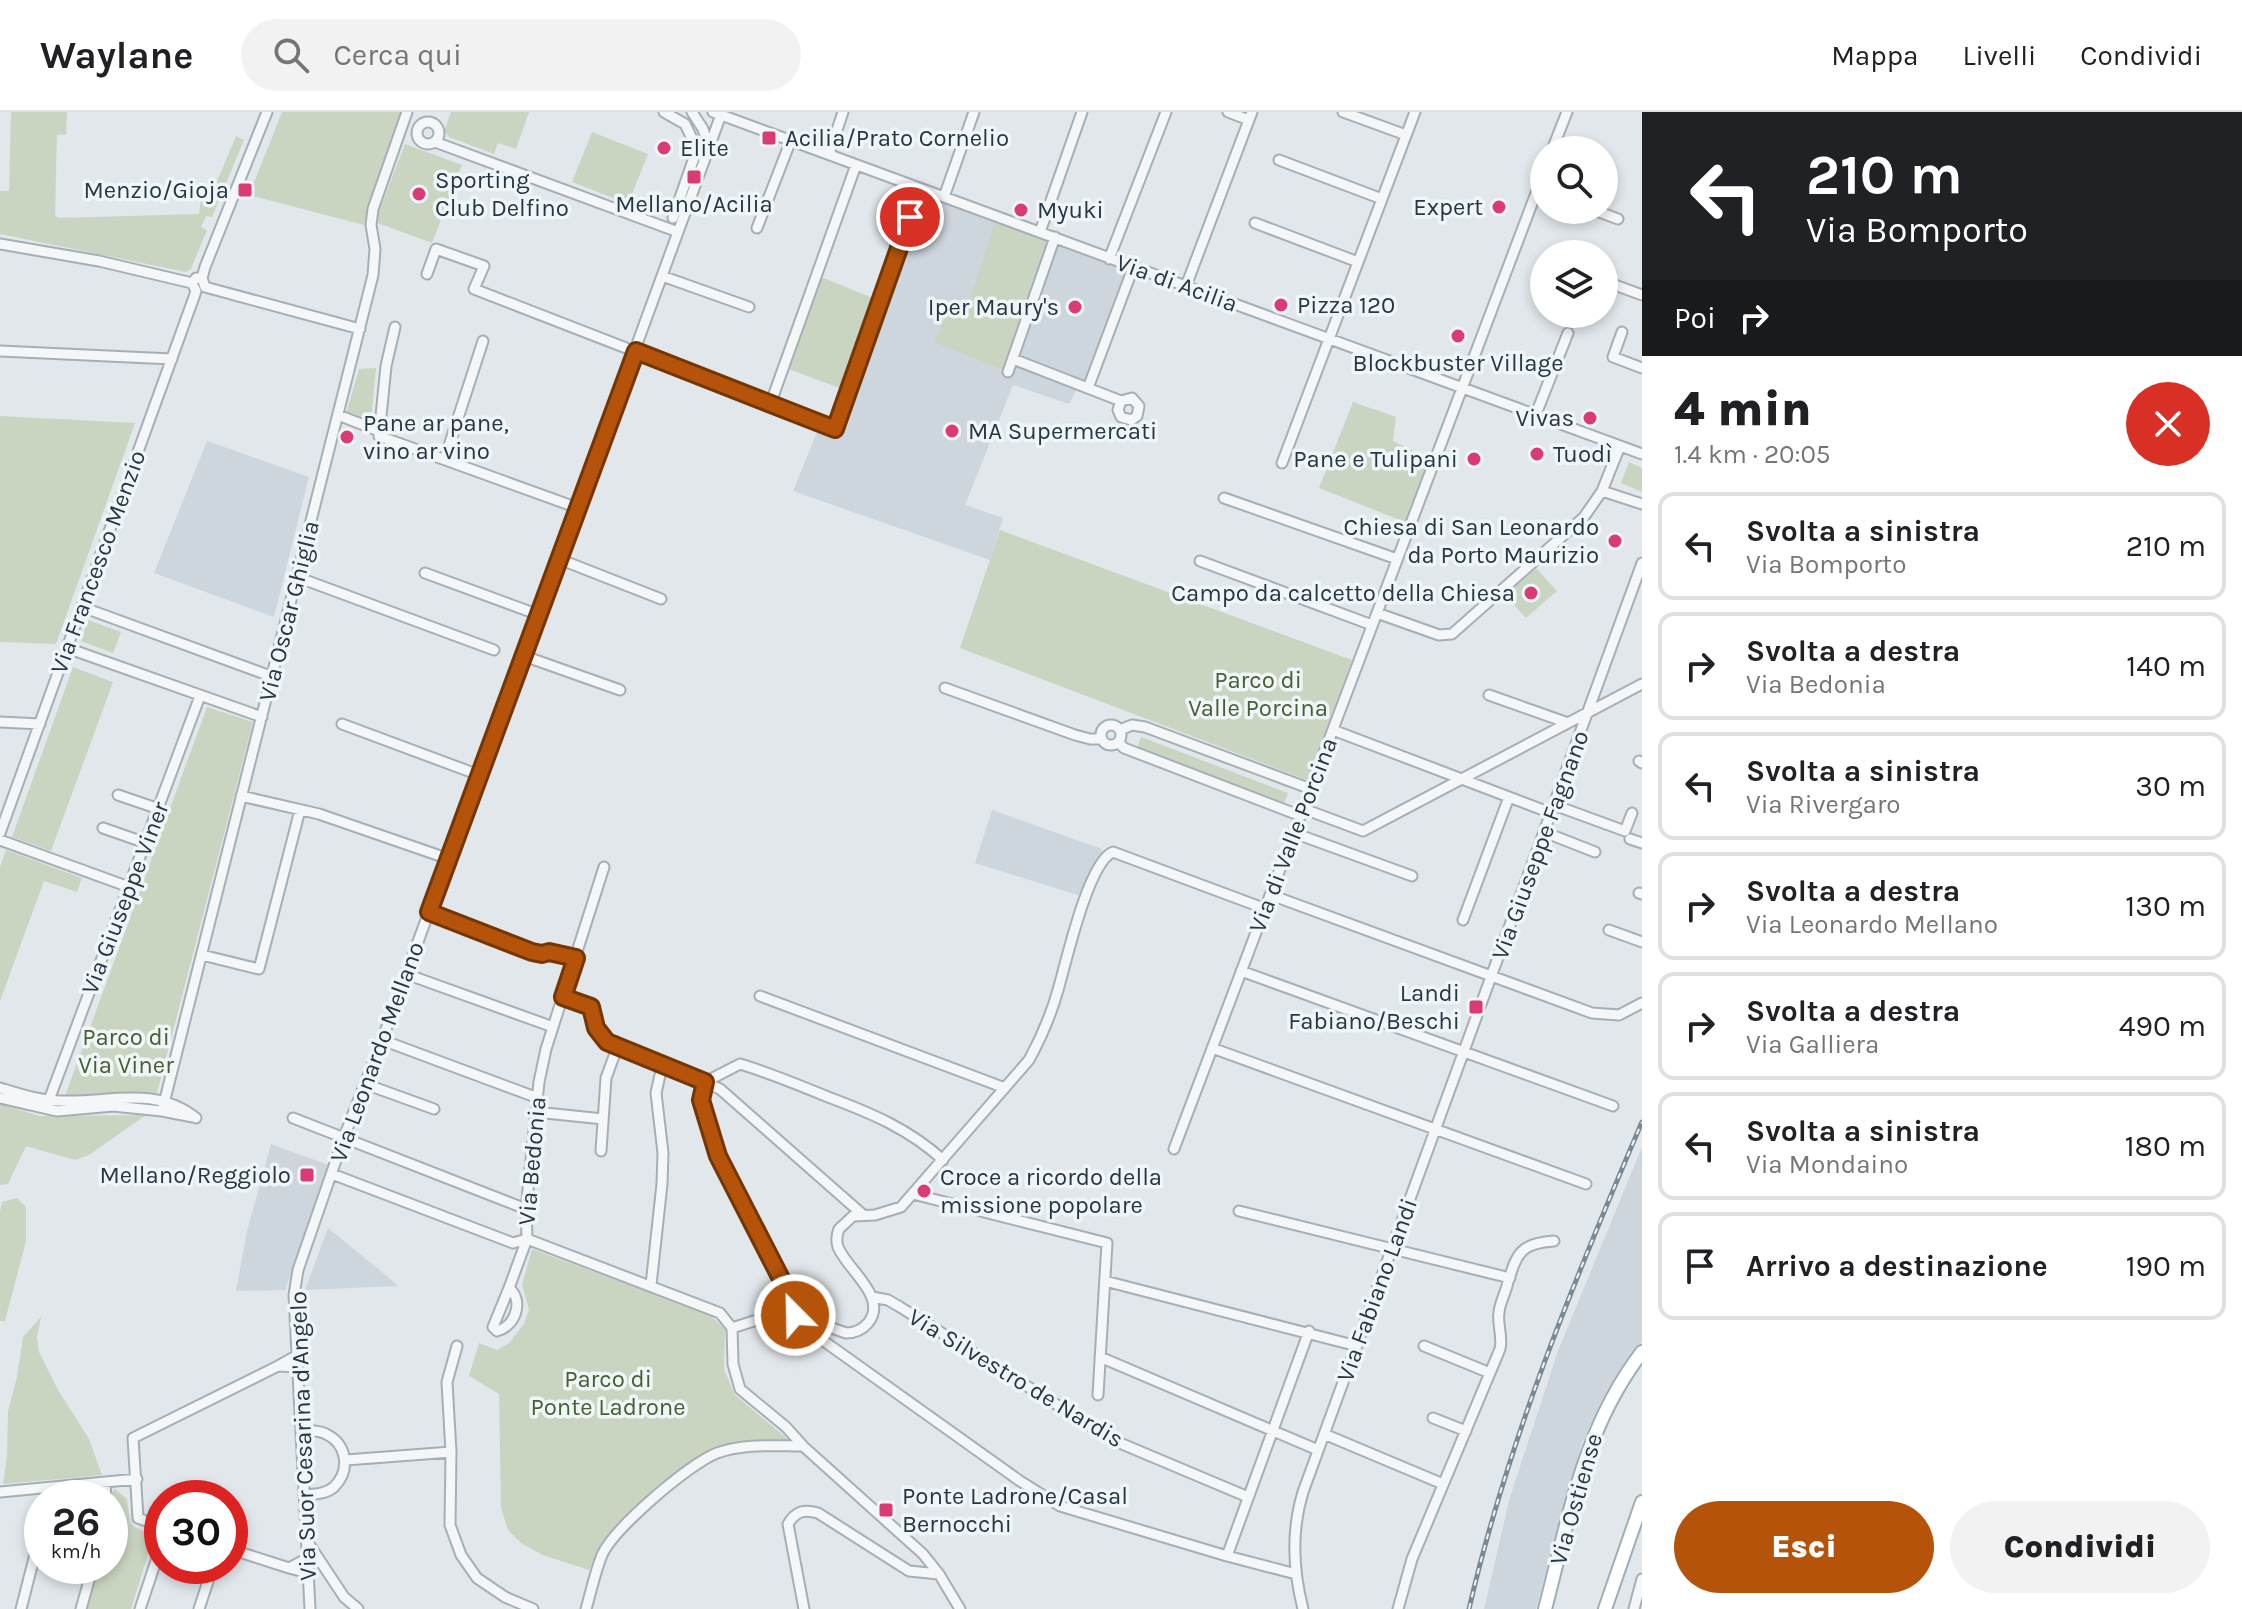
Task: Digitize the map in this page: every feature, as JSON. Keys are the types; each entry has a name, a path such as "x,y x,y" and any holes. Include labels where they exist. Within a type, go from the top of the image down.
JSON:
{"main road":[{"name":"Via Ostiense","path":"1545,1609 1590,1442 1613,1394 1642,1352"},
{"path":"1605,1609 1642,1502"}],"street":[{"name":"Via Francesco Menzio","path":"0,833 199,285 267,112"},
{"name":"Via Oscar Ghiglia","path":"48,1104 57,1111 163,1106 373,275 373,209 407,112"},
{"path":"664,112 683,121 696,145 689,189 673,218"},
{"path":"692,112 703,129 709,148"},
{"path":"829,154 843,112"},
{"path":"944,197 974,112"},
{"path":"1040,232 1082,112"},
{"path":"1109,259 1166,112"},
{"path":"1186,286 1250,116 1228,112"},
{"path":"1343,112 1406,135"},
{"path":"1282,463 1415,112"},
{"path":"1558,136 1567,112"},
{"name":"Via Leonardo Mellano","path":"332,1174 636,351 678,232 689,189 709,148 719,113"},
{"name":"Via di Acilia","path":"719,113 1642,454"},
{"path":"757,228 791,140"},
{"path":"435,142 678,232"},
{"path":"1279,160 1382,199"},
{"path":"770,405 856,165"},
{"path":"427,274 436,249 484,266 474,289 835,429 920,189"},
{"name":"Via di Valle Porcina","path":"1174,1149 1461,387 1530,217"},
{"path":"1255,223 1358,262"},
{"path":"1008,372 1055,237"},
{"path":"0,244 99,261 360,329"},
{"path":"1088,388 1133,268"},
{"path":"662,276 749,307"},
{"path":"1618,286 1642,295"},
{"path":"395,327 386,366 379,436 578,508"},
{"path":"1622,332 1613,357 1642,368"},
{"path":"1536,414 1568,333"},
{"path":"445,458 483,341"},
{"path":"0,351 172,359"},
{"path":"1013,359 1121,401"},
{"path":"338,415 379,431"},
{"path":"1377,613 1439,635 1452,634 1584,517 1602,491 1620,446"},
{"path":"1602,491 1642,504"},
{"path":"1224,498 1397,559"},
{"path":"559,559 661,599"},
{"path":"1200,561 1372,625"},
{"name":"Via Giuseppe Fagnano","path":"1491,977 1642,563"},
{"path":"425,573 539,615"},
{"path":"297,577 494,650"},
{"path":"82,607 273,677"},
{"path":"67,648 262,717"},
{"path":"524,656 620,690"},
{"path":"1118,742 1124,748 1363,831 1642,684"},
{"path":"945,688 1075,735 1101,739 1107,744 1118,742"},
{"path":"1489,695 1568,723"},
{"name":"Via Giuseppe Viner","path":"48,1104 200,696"},
{"path":"0,722 40,724"},
{"path":"342,724 479,775"},
{"path":"1101,739 1101,731 1107,725 1115,725 1120,730"},
{"path":"1120,730 1132,725 1145,727 1311,789"},
{"path":"1118,742 1120,730"},
{"path":"1333,730 1509,797 1625,831 1632,813"},
{"path":"118,795 159,809"},
{"path":"241,796 319,814 449,859"},
{"path":"1463,920 1509,797"},
{"path":"202,955 259,969 300,810"},
{"path":"103,828 146,843"},
{"path":"1544,832 1595,852"},
{"path":"1294,833 1412,876"},
{"path":"1630,839 1642,843"},
{"path":"0,840 129,887"},
{"path":"960,1609 939,1574 904,1534 740,1389 733,1364 732,1328 766,1317 795,1315 854,1333 868,1323 872,1316 872,1297 838,1247 839,1229 853,1216 895,1211 1029,1060 1043,1035 1092,881 1107,854 1113,852 1266,909"},
{"name":"Via Bedonia","path":"604,867 543,1060 526,1209 527,1239 720,1313 732,1328"},
{"path":"1271,895 1602,1015 1619,1015 1642,1003"},
{"path":"429,912 532,952 576,958"},
{"path":"1609,930 1642,942"},
{"path":"1241,971 1613,1106"},
{"path":"406,974 553,1027"},
{"name":"Via Fabiano Landi","path":"1303,1609 1296,1574 1295,1525 1318,1450 1491,977"},
{"path":"760,996 1005,1088"},
{"path":"563,997 591,1007 596,1028 607,1042 617,1048 720,1089 862,1214"},
{"path":"382,1040 538,1098"},
{"path":"601,1151 606,1078 617,1048"},
{"path":"1212,1048 1586,1184"},
{"path":"705,1082 740,1064 768,1072 896,1125 925,1143 943,1160"},
{"path":"651,1285 662,1184 663,1153 656,1093 662,1066"},
{"path":"705,1082 701,1100 718,1156 793,1302 797,1322 1020,1481 1060,1506 1296,1574"},
{"path":"365,1084 434,1109"},
{"path":"0,1088 48,1104"},
{"path":"0,1098 48,1104"},
{"path":"536,1112 603,1119"},
{"path":"293,1118 526,1209"},
{"path":"332,1174 513,1243 527,1239"},
{"name":"Via Suor Cesarina d'Angelo","path":"310,1609 295,1288 298,1270 332,1174"},
{"path":"913,1194 1107,1243 1098,1395"},
{"path":"1239,1211 1510,1278"},
{"path":"509,1288 527,1239"},
{"path":"1398,1609 1412,1559 1502,1341 1498,1313 1513,1264 1524,1250 1536,1243 1554,1241"},
{"path":"1105,1281 1309,1331 1357,1346"},
{"name":"Via Silvestro de Nardis","path":"872,1297 888,1300 900,1307 1115,1441 1248,1497"},
{"path":"1227,1556 1309,1331"},
{"path":"457,1346 447,1382 451,1452 450,1525 461,1555 477,1578 505,1597 533,1609"},
{"path":"1424,1346 1490,1373"},
{"path":"144,1520 138,1518 133,1438 296,1356"},
{"path":"1100,1357 1318,1450"},
{"path":"278,1366 297,1367"},
{"path":"1433,1418 1466,1431"},
{"path":"301,1430 323,1432 336,1439 346,1460 342,1474 333,1487 322,1494 304,1495"},
{"path":"1324,1434 1443,1484"},
{"path":"586,1609 602,1556 615,1534 680,1478 716,1453 756,1445 803,1446"},
{"path":"346,1460 451,1452"},
{"path":"128,1480 137,1479"},
{"path":"0,1492 24,1492"},
{"path":"804,1609 788,1524 795,1514 808,1510 818,1513 909,1571 939,1574"},
{"path":"305,1538 344,1597 358,1609"},
{"path":"248,1555 308,1573"},
{"path":"289,1568 306,1559"},
{"path":"1634,1609 1642,1579"},
{"path":"21,1609 27,1584"},
{"path":"81,1609 88,1584"},
{"path":"140,1609 148,1584"},
{"path":"199,1609 207,1584"}],"shaded area":[{"path":"920,189 1133,268 1088,388 1079,385 1069,404 1013,385 965,505 1003,518 990,560 793,491 818,430 835,429"},
{"path":"207,441 309,477 274,617 154,573"},
{"path":"992,810 1102,849 1102,857 1081,896 975,863"},
{"path":"271,1144 331,1166 285,1290 236,1291 247,1231"},
{"path":"1642,1147 1642,1341 1582,1442 1536,1609 1484,1609 1510,1497 1558,1351"},
{"path":"328,1228 388,1277 398,1286 305,1290"}],"green space":[{"path":"11,112 67,112 66,134 57,135 55,216 59,218 199,214 201,199 210,198 236,136 244,140 212,217 206,216 201,227 207,230 191,269 186,272 0,234 0,191 9,191"},
{"path":"282,112 401,112 364,225 249,195"},
{"path":"451,112 529,112 516,149 498,143 494,154 449,137 444,131"},
{"path":"592,132 648,154 628,204 572,182"},
{"name":"Sporting Club Delfino","path":"405,144 462,165 432,243 375,222"},
{"path":"997,216 1055,235 1008,372 934,342 947,313 964,316"},
{"path":"816,275 880,301 848,391 783,367"},
{"path":"376,368 371,422 346,414 359,369"},
{"path":"1353,402 1396,417 1393,441 1433,461 1410,524 1319,488"},
{"path":"0,416 135,423 56,644 0,642"},
{"path":"1629,462 1642,468 1642,492 1621,483"},
{"name":"Parco di Valle Porcina","path":"1000,530 1352,660 1307,780 960,648"},
{"name":"Campo da calcetto della Chiesa","path":"1536,568 1557,591 1526,618 1505,595"},
{"path":"88,620 121,632 113,653 81,641"},
{"path":"73,667 113,682 51,851 12,837"},
{"name":"Parco di Via Viner","path":"207,707 253,722 157,1093 65,1096"},
{"path":"1141,737 1288,793 1284,803 1137,748"},
{"path":"6,850 82,878 77,892 44,881 0,1001 0,867"},
{"path":"0,1104 40,1116 146,1115 89,1155 75,1160 26,1146 8,1184 0,1185"},
{"path":"17,1198 26,1207 26,1241 5,1321 0,1321 0,1211 2,1202"},
{"name":"Parco di Ponte Ladrone","path":"532,1249 710,1315 725,1329 724,1369 735,1395 789,1440 741,1441 715,1449 653,1494 604,1539 589,1570 543,1555 522,1544 508,1530 501,1508 499,1394 469,1376 479,1343 497,1350 509,1343 524,1324 529,1309 522,1285"},
{"path":"41,1317 37,1337 39,1352 58,1390 89,1439 102,1475 3,1484 8,1411 23,1337"},
{"path":"128,1507 130,1522 144,1531 144,1567 131,1609 86,1609 94,1584 128,1584"}],"railway":[{"path":"1469,1609 1523,1423 1568,1301 1642,1122"}],"place":[{"name":"Acilia/Prato Cornelio","path":"769,138"},
{"name":"Elite","path":"664,148"},
{"name":"Mellano/Acilia","path":"694,177"},
{"name":"Menzio/Gioja","path":"245,190"},
{"name":"Sporting Club Delfino","path":"419,194"},
{"name":"Expert","path":"1499,207"},
{"name":"Myuki","path":"1021,210"},
{"name":"Pizza 120","path":"1281,305"},
{"name":"Iper Maury's","path":"1075,307"},
{"name":"Blockbuster Village","path":"1458,336"},
{"name":"Vivas","path":"1590,418"},
{"name":"MA Supermercati","path":"952,431"},
{"name":"Pane ar pane, vino ar vino","path":"347,437"},
{"name":"Tuodì","path":"1537,454"},
{"name":"Pane e Tulipani","path":"1474,459"},
{"name":"Chiesa di San Leonardo da Porto Maurizio","path":"1615,541"},
{"name":"Campo da calcetto della Chiesa","path":"1531,593"},
{"name":"Landi Fabiano/Beschi","path":"1476,1007"},
{"name":"Mellano/Reggiolo","path":"307,1175"},
{"name":"Croce a ricordo della missione popolare","path":"924,1191"},
{"name":"Ponte Ladrone/Casal Bernocchi","path":"886,1510"}],"route":[{"path":"795,1315 793,1302 718,1156 701,1100 705,1082 607,1042 596,1028 591,1007 563,997 576,958 532,952 429,912 636,351 835,429 910,217"}]}
